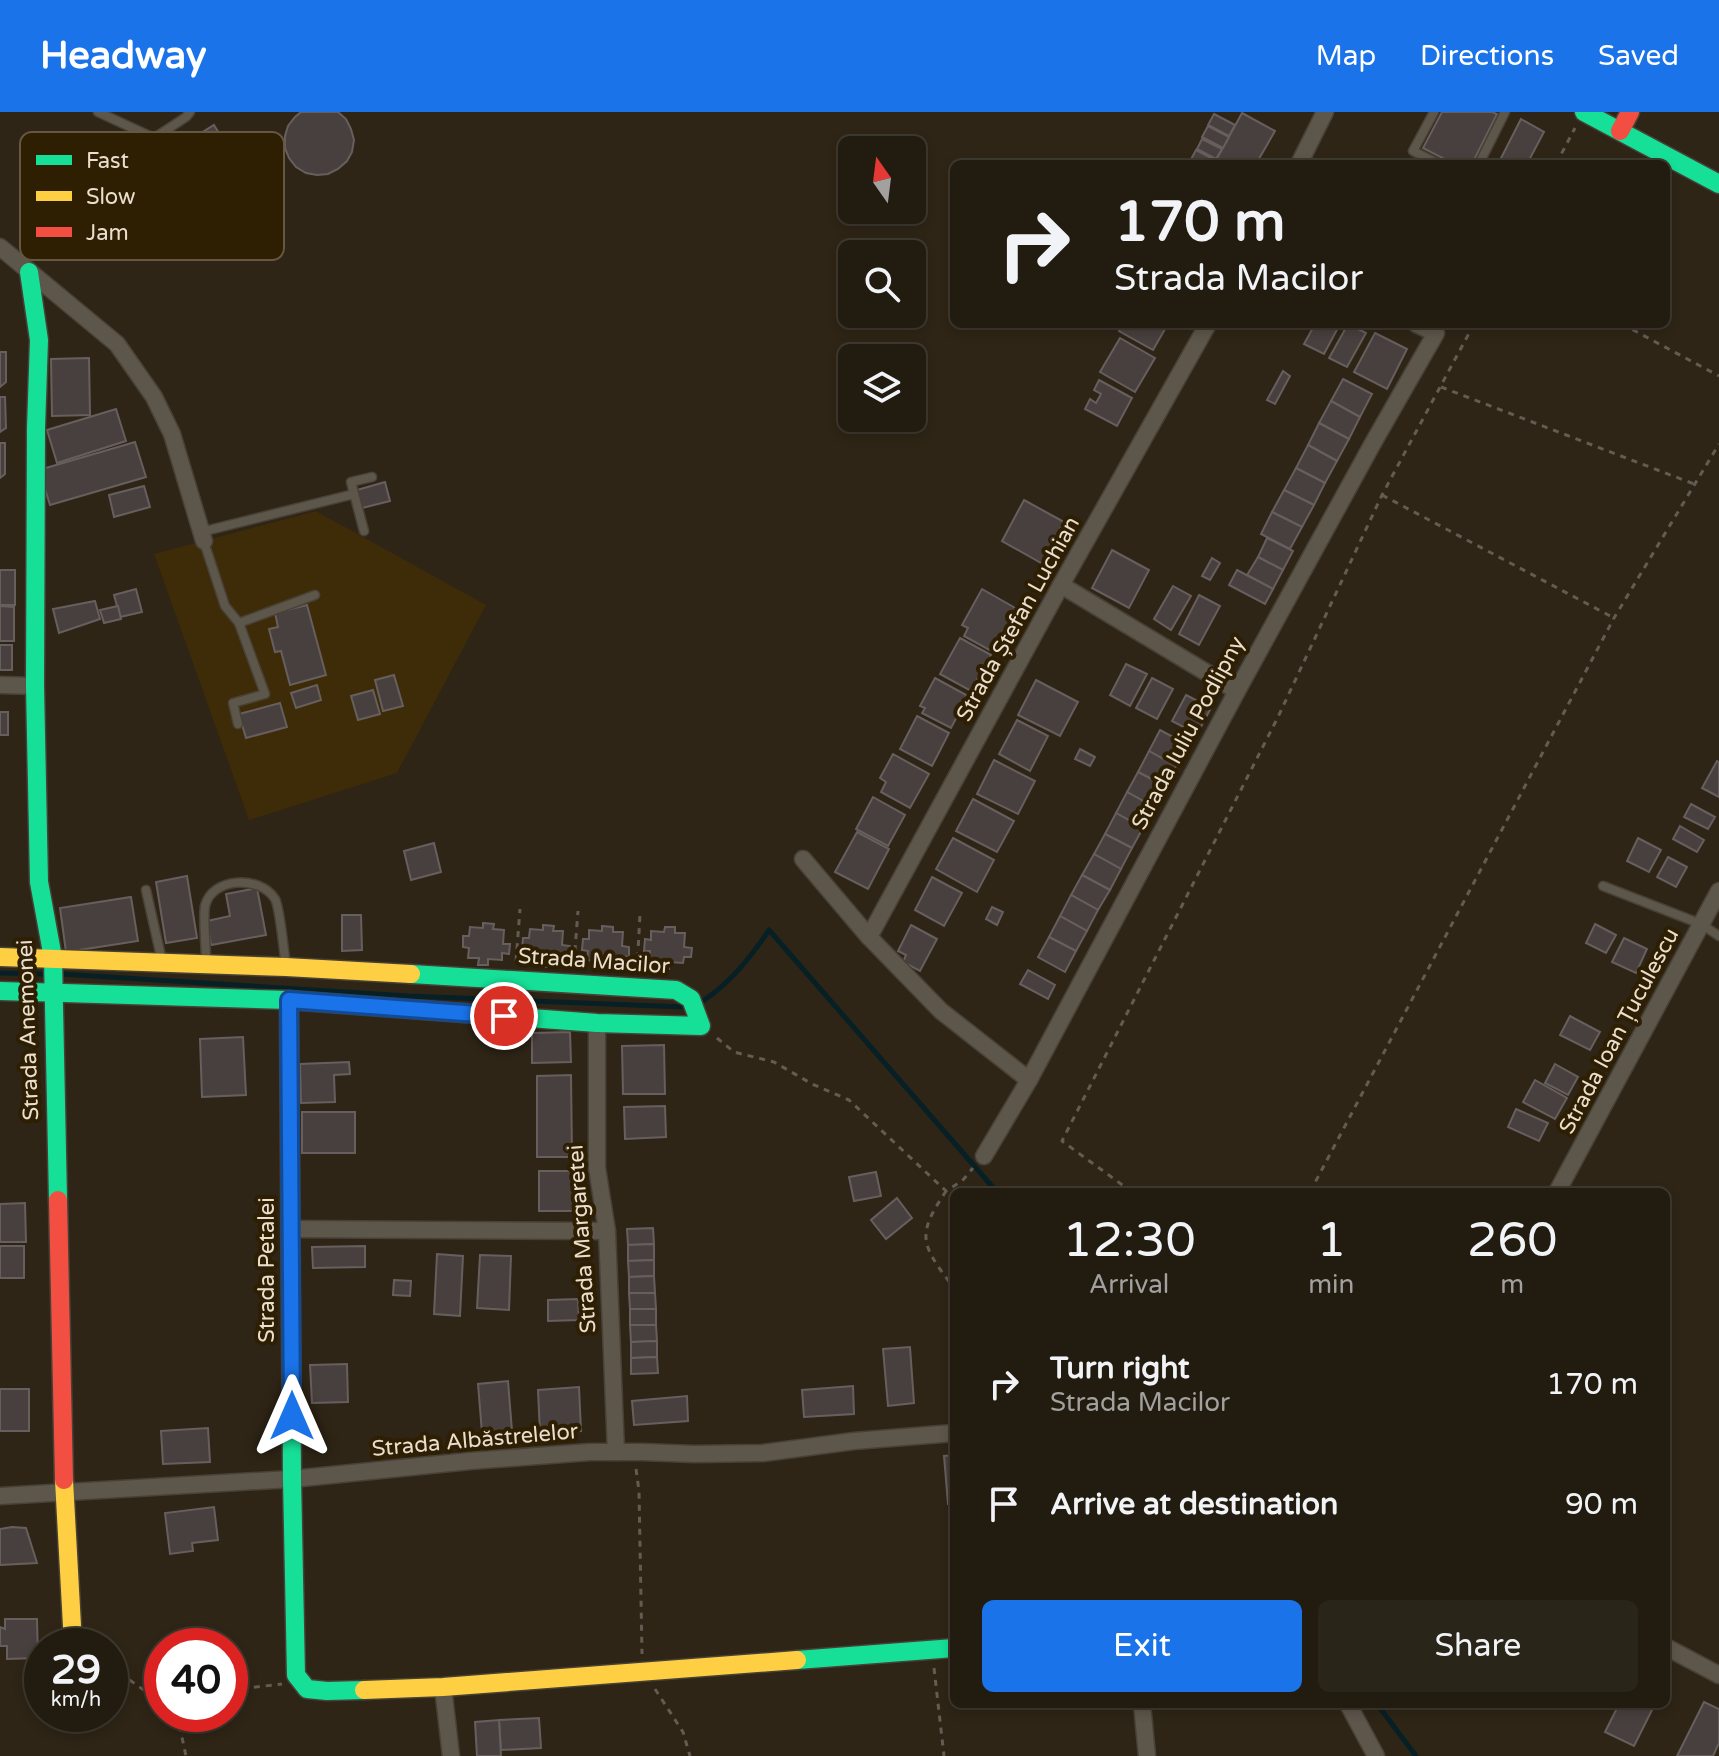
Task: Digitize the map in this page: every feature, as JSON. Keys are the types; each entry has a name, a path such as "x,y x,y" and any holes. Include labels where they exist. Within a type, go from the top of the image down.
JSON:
{"street":[{"path":"1301,160 1325,112"},
{"path":"1620,131 1630,112"},
{"path":"1580,118 1620,131 1719,184"},
{"path":"0,247 117,344 154,397 172,434 202,536"},
{"name":"Strada Anemonei","path":"29,272 39,340 35,686 39,882 53,961 64,1493 72,1628"},
{"name":"Strada Ștefan Luchian","path":"869,937 1206,328"},
{"name":"Strada Iuliu Podlipny","path":"984,1156 1029,1080 1373,443 1439,329"},
{"path":"1061,585 1237,691"},
{"path":"0,685 35,686"},
{"path":"803,859 869,937 941,1011 1029,1080"},
{"name":"Strada Ioan Țuculescu","path":"1559,1188 1719,891"},
{"name":"Strada Macilor","path":"0,957 286,967 683,991 692,997 701,1026"},
{"path":"0,991 53,988 289,1000 597,1023 701,1026"},
{"name":"Strada Petalei","path":"289,1000 292,1479 296,1675 301,1683"},
{"name":"Strada Margaretei","path":"597,1023 597,1168 607,1231 624,1452"},
{"path":"290,1229 607,1231"},
{"name":"Strada Albăstrelelor","path":"0,1496 292,1479 470,1461 624,1452 763,1453 854,1441 950,1433"},
{"path":"301,1683 307,1689 327,1691 443,1687 950,1648"},
{"path":"1670,1649 1719,1675"},
{"path":"443,1687 451,1756"},
{"path":"1142,1708 1147,1756"},
{"path":"1350,1708 1376,1756"}],"lane":[{"path":"98,112 141,132"},
{"path":"163,132 190,112"},
{"path":"1431,160 1413,151 1434,112"},
{"path":"1481,160 1505,112"},
{"path":"364,531 351,482 372,477"},
{"path":"238,724 233,703 265,694 239,623 225,606 202,536 354,494"},
{"path":"239,623 315,595"},
{"path":"206,964 205,905 213,892 236,881 259,884 276,900 286,967"},
{"path":"1603,886 1701,924 1719,936"},
{"path":"146,890 162,961"}],"path":[{"path":"1558,160 1580,118"},
{"path":"1127,1188 1062,1141 1278,717 1382,495 1472,328"},
{"path":"1629,328 1719,376"},
{"path":"1441,387 1694,484"},
{"path":"1312,1188 1614,618 1719,444"},
{"path":"1382,495 1614,618"},
{"path":"514,980 520,909"},
{"path":"573,984 578,911"},
{"path":"635,987 640,914"},
{"path":"701,1026 734,1052 774,1062 812,1084 849,1100 946,1191"},
{"path":"951,1188 962,1181 984,1156"},
{"path":"950,1188 930,1218 925,1239 937,1266 950,1283"},
{"path":"624,1452 639,1491 642,1671 683,1732 690,1756"},
{"path":"932,1649 944,1756"},
{"path":"248,1688 301,1683"},
{"path":"181,1732 186,1756"}],"shaded area":[{"path":"316,511 486,605 397,773 249,820 154,554"}],"building":[{"path":"301,112 338,112 346,119 354,140 352,152 338,169 328,174 306,173 289,158 285,136 288,126"},
{"path":"1442,112 1497,114 1474,160 1446,160 1423,148"},
{"path":"1242,113 1275,131 1258,160 1216,160"},
{"path":"1214,114 1235,125 1229,136 1208,125"},
{"path":"1521,119 1544,132 1529,160 1500,160"},
{"path":"214,125 218,132 203,132"},
{"path":"1208,126 1229,137 1223,148 1202,137"},
{"path":"1202,139 1222,149 1216,159 1197,149"},
{"path":"1196,150 1215,160 1193,160"},
{"path":"1121,328 1166,328 1153,350 1119,331"},
{"path":"1313,328 1338,328 1324,354 1304,344"},
{"path":"1346,328 1356,328 1366,333 1347,367 1329,358"},
{"path":"1375,333 1407,349 1387,389 1354,372"},
{"path":"1120,338 1155,358 1135,392 1100,372"},
{"path":"0,352 6,352 6,382 0,387"},
{"path":"89,358 90,415 52,416 51,359"},
{"path":"1283,371 1290,376 1275,404 1267,400"},
{"path":"1343,379 1372,394 1360,417 1331,401"},
{"path":"1099,380 1132,398 1117,426 1085,409 1090,399 1096,403 1101,394 1094,390"},
{"path":"0,397 5,397 6,428 0,432"},
{"path":"1331,401 1360,417 1349,439 1319,423"},
{"path":"116,409 126,441 57,463 47,430"},
{"path":"1319,423 1349,439 1337,461 1308,445"},
{"path":"135,442 146,477 50,505 39,470"},
{"path":"0,443 5,443 5,474 0,478"},
{"path":"1308,445 1337,461 1325,483 1296,468"},
{"path":"1296,468 1325,483 1314,505 1284,490"},
{"path":"385,482 390,501 362,508 357,490"},
{"path":"144,486 150,507 114,517 109,495"},
{"path":"1284,490 1314,505 1302,527 1272,512"},
{"path":"1024,500 1064,522 1041,563 1002,541"},
{"path":"1272,512 1302,527 1290,549 1261,534"},
{"path":"1267,538 1293,551 1283,570 1258,557"},
{"path":"1112,550 1149,570 1129,608 1092,588"},
{"path":"1258,557 1283,570 1273,589 1247,575"},
{"path":"1212,558 1220,563 1210,580 1202,576"},
{"path":"0,570 15,570 15,605 0,605"},
{"path":"1237,570 1273,589 1265,604 1229,585"},
{"path":"1173,586 1191,596 1171,630 1154,619"},
{"path":"136,589 142,612 120,617 114,595"},
{"path":"982,589 1017,609 993,652 964,636 968,628 962,625"},
{"path":"1199,595 1220,606 1199,645 1179,634"},
{"path":"95,601 100,619 59,633 53,609"},
{"path":"307,605 326,675 290,685 281,651 275,652 269,629 278,627 275,613"},
{"path":"0,606 14,607 14,641 0,641"},
{"path":"118,606 121,619 104,623 100,610"},
{"path":"960,638 991,655 971,691 940,674"},
{"path":"0,645 12,645 12,670 0,670"},
{"path":"1126,664 1147,674 1130,706 1110,695"},
{"path":"394,675 403,706 383,711 375,680"},
{"path":"935,678 968,696 951,728 922,713 925,708 920,706"},
{"path":"1152,678 1173,689 1157,719 1136,708"},
{"path":"1036,680 1078,702 1060,736 1018,715"},
{"path":"317,685 321,700 296,708 291,693"},
{"path":"373,690 380,714 358,720 351,696"},
{"path":"1186,695 1211,708 1197,734 1172,721"},
{"path":"280,703 287,727 246,738 239,714"},
{"path":"0,712 8,712 8,735 0,735"},
{"path":"917,716 949,733 932,766 900,749"},
{"path":"1017,720 1048,736 1030,771 999,754"},
{"path":"1160,730 1188,745 1176,766 1149,751"},
{"path":"1080,749 1095,757 1090,766 1075,759"},
{"path":"1149,751 1176,766 1165,786 1138,772"},
{"path":"893,754 929,774 910,808 881,792 886,782 880,778"},
{"path":"994,760 1035,781 1018,814 977,794"},
{"path":"1719,762 1719,797 1702,788"},
{"path":"1138,772 1165,786 1154,807 1127,792"},
{"path":"1127,792 1154,807 1143,828 1116,813"},
{"path":"873,797 905,815 888,846 856,829"},
{"path":"973,799 1014,821 997,852 956,831"},
{"path":"1691,804 1715,817 1708,829 1684,817"},
{"path":"1116,813 1143,828 1132,848 1105,834"},
{"path":"1680,826 1704,840 1697,852 1673,839"},
{"path":"857,832 889,849 868,889 835,872"},
{"path":"1105,834 1132,848 1121,869 1094,854"},
{"path":"953,838 994,860 977,892 936,869"},
{"path":"1638,838 1661,850 1649,872 1627,861"},
{"path":"434,843 441,872 411,880 404,851"},
{"path":"1094,854 1121,869 1110,890 1082,875"},
{"path":"1668,857 1687,867 1676,887 1657,877"},
{"path":"1082,875 1110,890 1098,910 1071,895"},
{"path":"187,876 197,938 166,943 156,882"},
{"path":"932,877 962,893 944,926 915,910"},
{"path":"257,888 266,935 211,945 207,921 230,916 226,894"},
{"path":"1071,895 1098,910 1087,931 1060,916"},
{"path":"131,897 138,941 66,952 60,908"},
{"path":"992,907 1003,912 997,925 986,919"},
{"path":"342,915 361,915 362,950 342,951"},
{"path":"1060,916 1087,931 1076,951 1049,937"},
{"path":"483,923 494,924 493,929 504,930 503,944 510,944 509,954 502,953 502,960 488,959 488,965 478,965 479,958 468,958 469,948 463,947 463,936 469,936 470,927 483,928"},
{"path":"1595,924 1616,935 1606,953 1586,943"},
{"path":"543,925 554,926 553,931 563,931 562,945 570,946 569,956 562,955 561,961 548,961 548,967 538,966 538,960 528,959 528,950 522,949 523,938 529,938 530,929 543,930"},
{"path":"911,925 937,939 920,971 903,962 906,955 898,951"},
{"path":"602,926 613,927 613,932 623,932 622,946 629,947 629,957 621,956 621,962 608,962 607,968 597,967 598,961 587,960 588,951 582,950 583,939 589,939 589,930 602,931"},
{"path":"665,927 675,927 675,933 685,933 684,947 692,948 691,957 684,957 683,963 670,962 669,969 660,968 660,962 649,961 650,951 644,951 645,939 651,940 651,931 664,932"},
{"path":"1049,937 1076,951 1065,972 1038,957"},
{"path":"1624,938 1647,949 1636,973 1612,962"},
{"path":"1028,970 1055,985 1048,999 1020,984"},
{"path":"1570,1016 1600,1032 1590,1050 1560,1035"},
{"path":"570,1032 571,1062 532,1063 532,1033"},
{"path":"243,1037 246,1095 202,1097 200,1039"},
{"path":"664,1045 665,1094 623,1094 622,1046"},
{"path":"349,1062 350,1074 334,1075 335,1102 301,1103 300,1064"},
{"path":"1555,1064 1578,1077 1568,1095 1545,1083"},
{"path":"571,1075 572,1157 537,1157 537,1076"},
{"path":"1535,1080 1567,1098 1555,1119 1523,1102"},
{"path":"665,1106 666,1137 625,1139 624,1107"},
{"path":"1516,1109 1548,1123 1539,1141 1508,1127"},
{"path":"302,1112 355,1112 355,1153 302,1153"},
{"path":"539,1171 573,1171 574,1211 539,1211"},
{"path":"876,1172 881,1196 854,1201 849,1177"},
{"path":"897,1198 912,1218 886,1239 871,1220"},
{"path":"25,1203 26,1242 0,1242 0,1204"},
{"path":"653,1228 654,1244 628,1245 627,1229"},
{"path":"654,1244 654,1260 628,1261 628,1245"},
{"path":"0,1246 24,1246 24,1278 0,1278"},
{"path":"365,1246 365,1267 313,1268 312,1247"},
{"path":"437,1254 463,1256 460,1316 434,1314"},
{"path":"480,1255 511,1256 509,1310 477,1308"},
{"path":"654,1260 654,1276 629,1277 628,1261"},
{"path":"654,1276 655,1293 629,1293 629,1277"},
{"path":"394,1280 411,1281 410,1296 393,1295"},
{"path":"629,1293 655,1293 656,1309 630,1309"},
{"path":"578,1299 579,1320 548,1321 548,1300"},
{"path":"630,1309 656,1309 656,1325 630,1325"},
{"path":"630,1325 656,1325 657,1341 631,1342"},
{"path":"657,1341 657,1357 631,1358 631,1342"},
{"path":"910,1347 914,1403 888,1406 883,1349"},
{"path":"657,1357 658,1373 631,1374 631,1358"},
{"path":"347,1364 348,1402 312,1403 310,1365"},
{"path":"508,1381 512,1431 482,1433 478,1384"},
{"path":"853,1386 854,1414 804,1417 802,1390"},
{"path":"579,1387 581,1431 540,1433 538,1390"},
{"path":"0,1389 29,1389 29,1431 0,1431"},
{"path":"687,1396 688,1421 634,1425 632,1401"},
{"path":"208,1428 210,1462 163,1464 161,1431"},
{"path":"950,1455 950,1504 948,1504 944,1456"},
{"path":"214,1507 218,1540 192,1543 193,1551 170,1554 165,1513"},
{"path":"26,1528 37,1563 0,1565 0,1529"},
{"path":"5,1619 37,1619 37,1628 24,1628 24,1658 7,1659 7,1646 0,1646 0,1627 5,1629"},
{"path":"1704,1702 1719,1709 1719,1743 1713,1756 1677,1756"},
{"path":"1617,1708 1653,1708 1634,1746 1605,1732"},
{"path":"539,1718 541,1748 501,1750 499,1720"},
{"path":"499,1720 501,1756 477,1756 475,1722"}],"waterway":[{"path":"703,1001 739,969 769,930 994,1188"},
{"path":"0,973 47,974"},
{"path":"61,974 408,996 683,1007"},
{"path":"1380,1708 1416,1756"}],"traffic: fast":[{"path":"1584,112 1719,184"},
{"path":"29,272 39,340 35,686 39,882 53,958 58,1200"},
{"path":"0,991 289,1000 597,1023 701,1026 691,999 676,990 411,974"},
{"path":"289,1000 296,1675 307,1689 364,1690"},
{"path":"797,1660 950,1648"}],"traffic: slow":[{"path":"0,957 411,974"},
{"path":"64,1480 72,1628"},
{"path":"364,1690 443,1687 797,1660"}],"traffic: jam":[{"path":"1620,131 1630,112"},
{"path":"58,1200 64,1480"}],"route":[{"path":"292,1416 289,1000 504,1016"}]}
